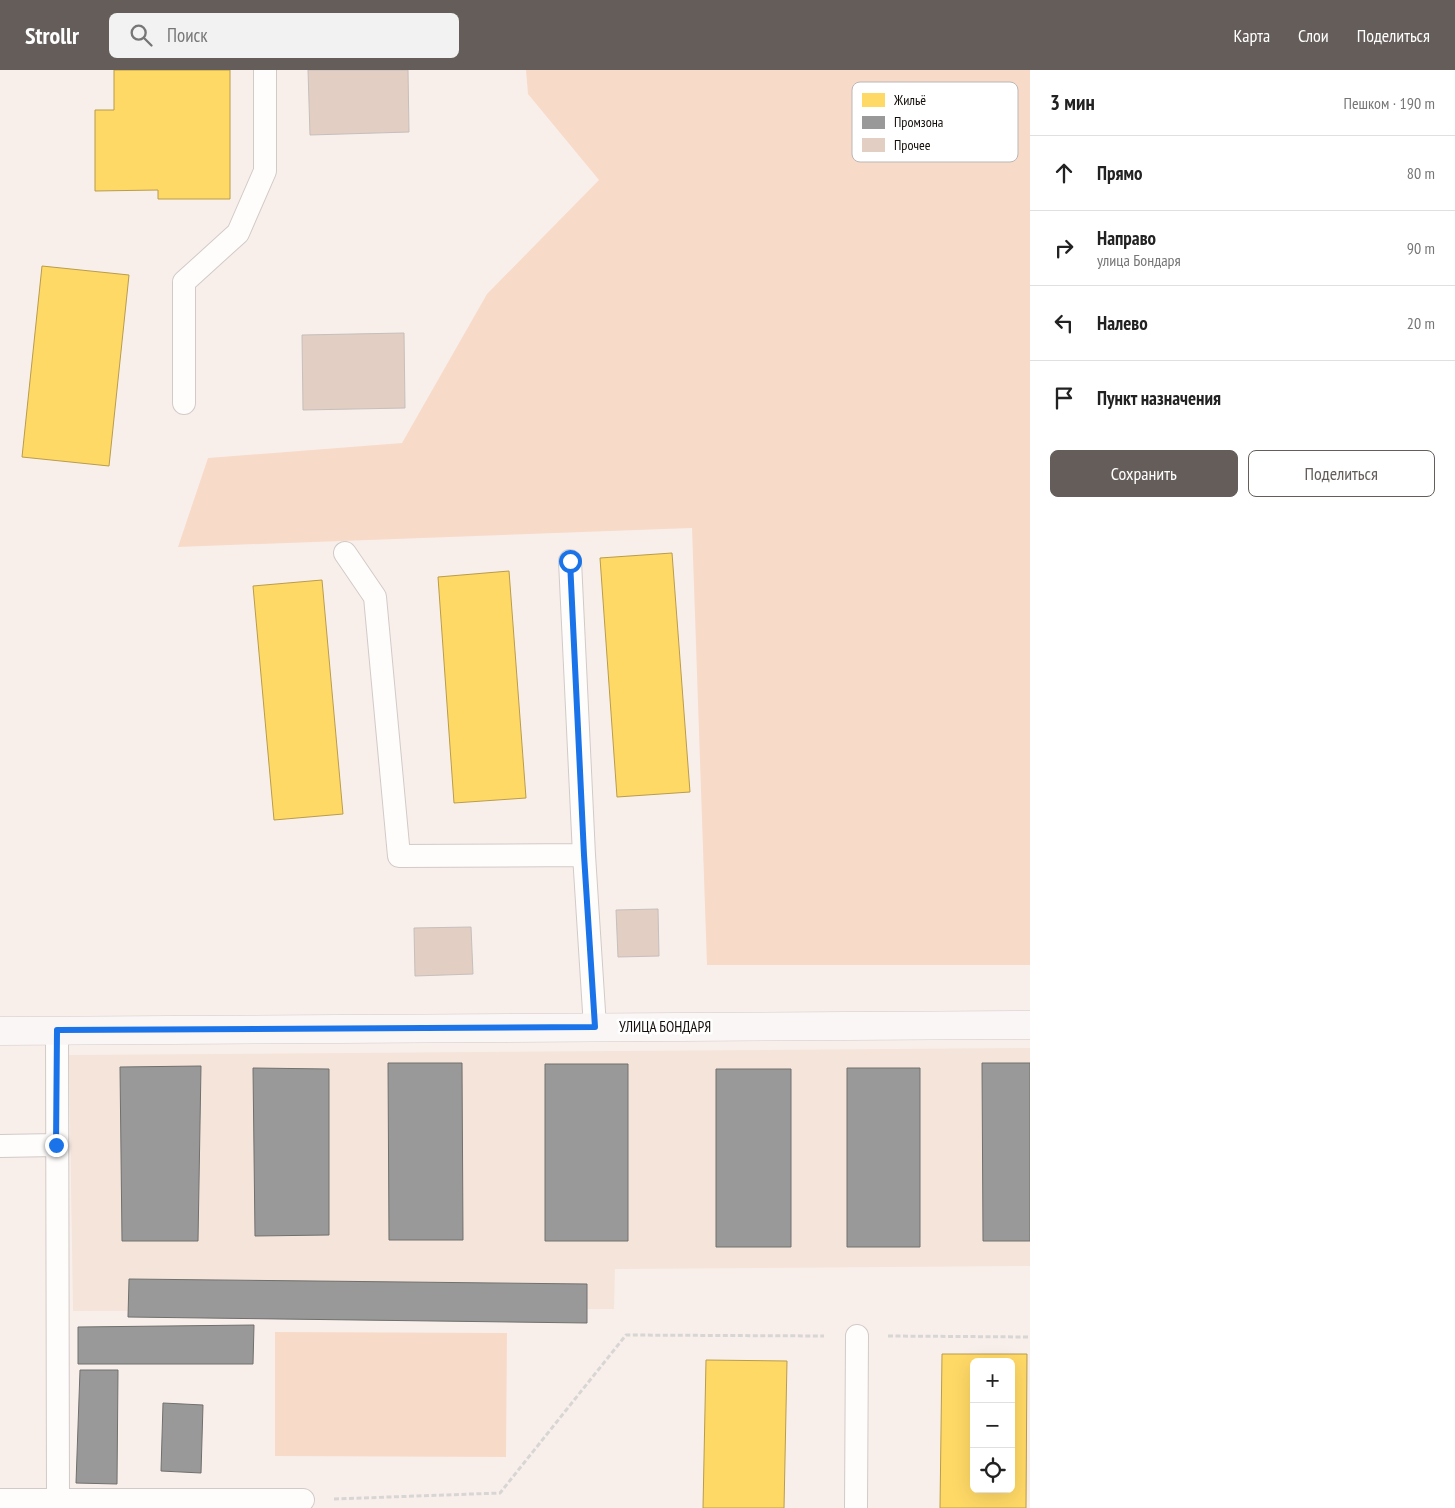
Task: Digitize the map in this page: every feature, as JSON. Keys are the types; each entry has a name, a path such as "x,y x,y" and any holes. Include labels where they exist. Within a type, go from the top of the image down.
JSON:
{"main road":[{"name":"УЛИЦА БОНДАРЯ","path":"0,1030 1030,1025"}],"lane":[{"path":"184,403 184,282 238,233 265,171 265,70"},
{"path":"345,553 375,597 399,856 584,855"},
{"path":"570,561 584,855 595,1027"},
{"path":"57,1030 58,1500"},
{"path":"0,1146 56,1145"},
{"path":"856,1508 857,1336"},
{"path":"0,1500 303,1500"}],"path":[{"path":"303,1500 500,1493 626,1335 1030,1337"}],"shaded area":[{"path":"526,70 1030,70 1030,965 707,965 692,528 178,547 208,458 402,443 487,294 599,180 528,94"},
{"path":"1030,1048 1030,1266 615,1269 614,1309 73,1311 69,1055"},
{"path":"275,1332 507,1333 506,1457 275,1456"}],"building: Жильё":[{"path":"114,70 230,70 230,199 158,199 158,190 95,191 95,110 114,110"},
{"path":"42,266 129,275 109,466 22,457"},
{"path":"672,553 690,792 617,797 600,558"},
{"path":"509,571 526,798 454,803 438,577"},
{"path":"322,580 343,814 274,820 253,586"},
{"path":"942,1354 1027,1354 1026,1508 940,1508"},
{"path":"706,1360 787,1361 784,1508 703,1508"}],"building: Промзона":[{"path":"388,1063 462,1063 463,1240 389,1240"},
{"path":"982,1063 1030,1063 1030,1241 983,1241"},
{"path":"545,1064 628,1064 628,1241 545,1241"},
{"path":"201,1066 198,1241 122,1241 120,1067"},
{"path":"253,1068 329,1069 329,1235 255,1236"},
{"path":"847,1068 920,1068 920,1247 847,1247"},
{"path":"716,1069 791,1069 791,1247 716,1247"},
{"path":"129,1279 587,1284 587,1323 128,1317"},
{"path":"254,1325 253,1364 78,1364 78,1327"},
{"path":"80,1370 118,1370 117,1484 76,1483"},
{"path":"163,1403 203,1405 201,1473 161,1471"}],"building: Прочее":[{"path":"308,70 408,70 409,132 310,135"},
{"path":"404,333 405,408 303,410 302,335"},
{"path":"658,909 659,956 618,957 616,910"},
{"path":"471,927 473,974 415,976 414,928"}],"route":[{"path":"56,1145 57,1030 595,1027 584,855 570,561"}]}
